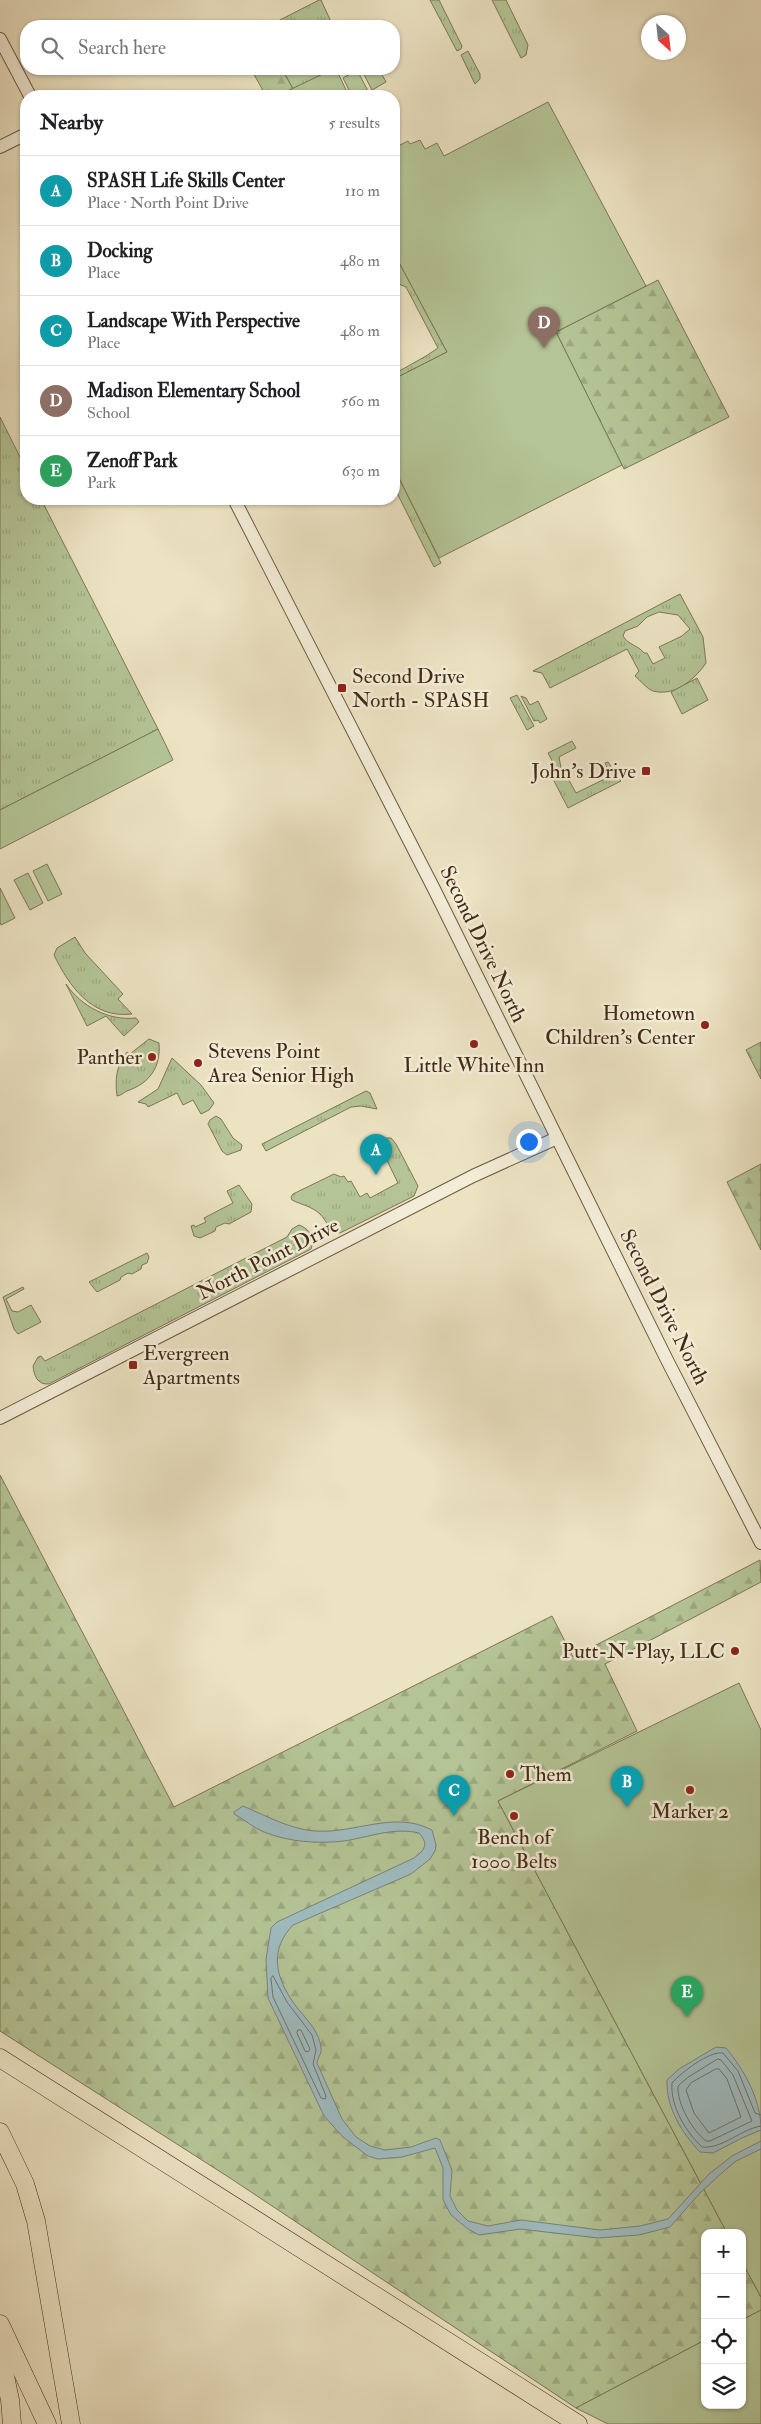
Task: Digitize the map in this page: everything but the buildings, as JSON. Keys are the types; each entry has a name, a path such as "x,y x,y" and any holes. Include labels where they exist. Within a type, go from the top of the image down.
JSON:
{"highway":[{"path":"0,2058 578,2424"},
{"path":"0,2132 25,2184 36,2221 72,2424"},
{"path":"0,2324 47,2424"},
{"path":"0,2352 10,2400 12,2424"}],"street":[{"path":"0,39 27,90"},
{"path":"0,147 20,137"},
{"name":"Second Drive North","path":"237,505 434,889 761,1543"},
{"name":"North Point Drive","path":"0,1418 473,1176 557,1138"}],"green space":[{"path":"321,0 330,20 280,20"},
{"path":"430,0 439,0 462,46 461,49 457,51"},
{"path":"492,0 506,0 528,45 526,55 521,58"},
{"path":"468,51 480,74 480,79 475,84 461,55"},
{"path":"254,75 285,75 293,89 291,90 263,90"},
{"path":"285,75 321,75 293,89"},
{"path":"321,75 339,75 346,90 289,90"},
{"path":"348,75 360,75 367,90 349,90 343,78"},
{"path":"364,75 382,75 386,82 372,90"},
{"path":"548,102 646,286 556,332 622,465 439,558 400,480 400,376 447,352 400,264 400,145 408,141 410,144 420,140 425,149 437,143 444,156"},
{"path":"400,264 447,352 400,376 400,371 438,348 406,287 400,284"},
{"path":"658,280 729,417 624,469 556,332"},
{"path":"0,417 20,457 20,505 44,505 158,729 0,810"},
{"path":"400,480 441,563 434,567 400,499"},
{"path":"680,594 703,637 706,663 684,685 669,691 653,691 635,676 639,671 627,649 550,688 542,673 533,671","holes":["659,612 678,615 690,629 682,636 659,647 665,658 653,664 647,653 644,653 623,636 625,631 638,626 647,617"]},
{"path":"697,678 708,700 682,714 671,692"},
{"path":"517,695 534,726 527,730 510,698"},
{"path":"521,696 526,698 530,705 538,701 547,719 540,723 538,720 534,721"},
{"path":"158,729 173,760 0,849 0,810"},
{"path":"572,741 576,748 559,757 561,768 557,770 548,753"},
{"path":"608,762 621,781 568,808 552,777 564,771 576,793 611,776 605,763"},
{"path":"47,864 62,894 48,901 33,871"},
{"path":"28,873 43,903 30,910 14,880"},
{"path":"0,888 15,918 1,925 0,922"},
{"path":"75,937 85,953 123,994 118,999 132,1014 118,1014 105,1011 94,1006 75,989 54,955 57,948"},
{"path":"66,984 79,999 96,1010 115,1017 136,1018 139,1022 124,1036 106,1016 87,1026"},
{"path":"149,1039 159,1043 156,1067 142,1084 117,1096 117,1073 123,1057 127,1052 130,1054"},
{"path":"761,1042 761,1079 746,1050"},
{"path":"172,1058 201,1085 214,1103 209,1110 201,1114 193,1100 183,1105 177,1093 148,1107 146,1104 138,1102 158,1089"},
{"path":"366,1091 370,1093 377,1109 361,1106 351,1107 266,1151 262,1144"},
{"path":"216,1116 221,1119 233,1138 242,1145 241,1150 227,1155 222,1151 208,1124"},
{"path":"386,1138 391,1138 396,1144 418,1186 414,1196 340,1233 331,1228 317,1211 292,1200 293,1194 334,1174 341,1177 344,1176 348,1182 351,1181 360,1197 367,1193 370,1198 398,1183 379,1144"},
{"path":"761,1164 761,1250 727,1182"},
{"path":"239,1185 252,1204 251,1212 229,1224 225,1223 216,1227 215,1231 200,1238 194,1236 191,1226 194,1225 195,1227 206,1222 204,1218 233,1203 227,1191"},
{"path":"299,1225 311,1234 311,1249 49,1384 42,1383 37,1379 33,1366 38,1357 41,1356 45,1361 287,1237 292,1229"},
{"path":"147,1253 149,1257 147,1263 142,1265 141,1269 132,1274 128,1273 121,1277 120,1280 97,1292 89,1282"},
{"path":"23,1287 24,1289 6,1299 12,1311 18,1312 31,1305 41,1322 18,1334 14,1329 3,1297"},
{"path":"0,1475 174,1807 552,1616 573,1657 760,1560 761,1582 605,1664 637,1731 498,1801 725,2229 701,2229 701,2342 576,2408 230,2178 0,2031"},
{"path":"739,1683 761,1730 761,2297 746,2269 746,2229 725,2229 498,1801"},
{"path":"746,2269 761,2297 761,2310 746,2318"},
{"path":"761,2310 761,2424 608,2424 576,2408 701,2342 701,2409 746,2409 746,2318"}],"water":[{"path":"243,1806 287,1825 305,1830 330,1831 389,1822 403,1822 418,1824 432,1830 436,1845 430,1859 411,1874 293,1925 281,1943 277,1961 278,1970 285,1989 320,2041 321,2050 317,2063 342,2119 356,2137 370,2146 385,2150 411,2147 436,2138 440,2140 452,2170 450,2196 457,2210 468,2221 488,2226 521,2220 600,2230 640,2226 668,2219 709,2174 732,2156 761,2141 761,2149 736,2161 724,2171 700,2193 670,2227 639,2235 598,2238 520,2229 479,2235 468,2229 451,2215 443,2200 443,2168 435,2148 402,2157 378,2159 368,2156 343,2137 324,2116 268,1998 266,1959 271,1928 277,1922 414,1858 423,1849 424,1840 419,1833 400,1831 334,1842 293,1840 264,1832 234,1814"},
{"path":"716,2047 726,2048 751,2086 758,2108 761,2130 713,2153 700,2152 687,2137 676,2119 669,2100 667,2080 679,2069"}],"place":[{"name":"Madison Elementary School","path":"544,348"},
{"name":"Second Drive North - SPASH","path":"342,688"},
{"name":"John’s Drive","path":"646,771"},
{"name":"Hometown Children's Center","path":"705,1025"},
{"name":"Little White Inn","path":"474,1044"},
{"name":"Panther","path":"152,1057"},
{"name":"Stevens Point Area Senior High","path":"198,1063"},
{"name":"SPASH Life Skills Center","path":"376,1175"},
{"name":"Evergreen Apartments","path":"133,1365"},
{"name":"Putt-N-Play, LLC","path":"735,1651"},
{"name":"Them","path":"510,1774"},
{"name":"Marker 2","path":"690,1790"},
{"name":"Docking","path":"627,1807"},
{"name":"Landscape With Perspective","path":"454,1816"},
{"name":"Bench of 1000 Belts","path":"514,1816"},
{"name":"Zenoff Park","path":"687,2017"}]}
